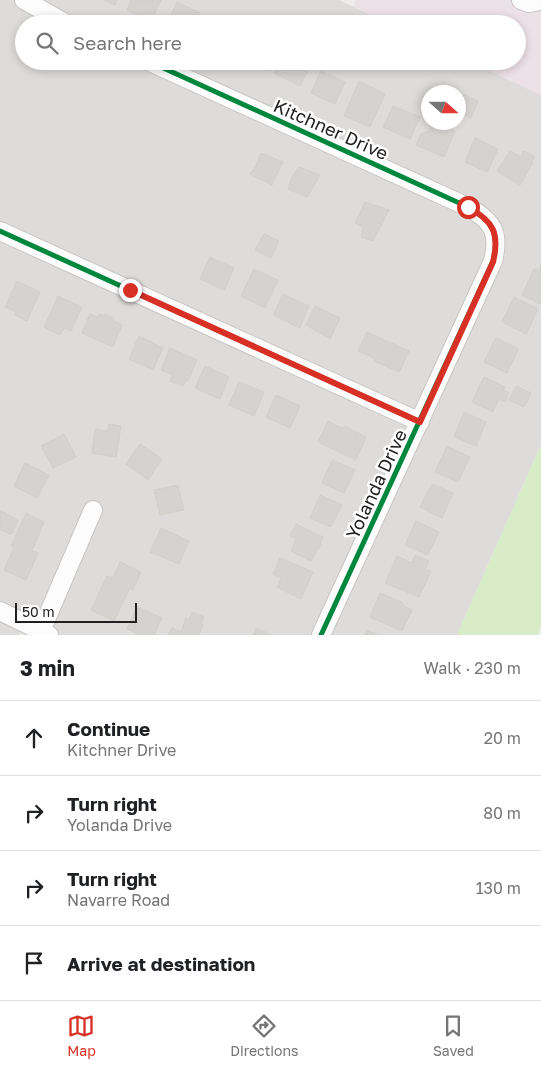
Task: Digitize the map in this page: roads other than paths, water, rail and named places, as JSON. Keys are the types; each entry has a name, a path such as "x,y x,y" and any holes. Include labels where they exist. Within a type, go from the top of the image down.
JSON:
{"street":[{"path":"24,0 51,15"},
{"path":"521,0 529,3 541,0"},
{"name":"Kitchner Drive","path":"168,70 468,207 484,216 494,232"},
{"path":"0,231 420,422"},
{"name":"Yolanda Drive","path":"321,635 493,262 497,247 494,232"},
{"path":"0,611 45,633 93,510"}]}
